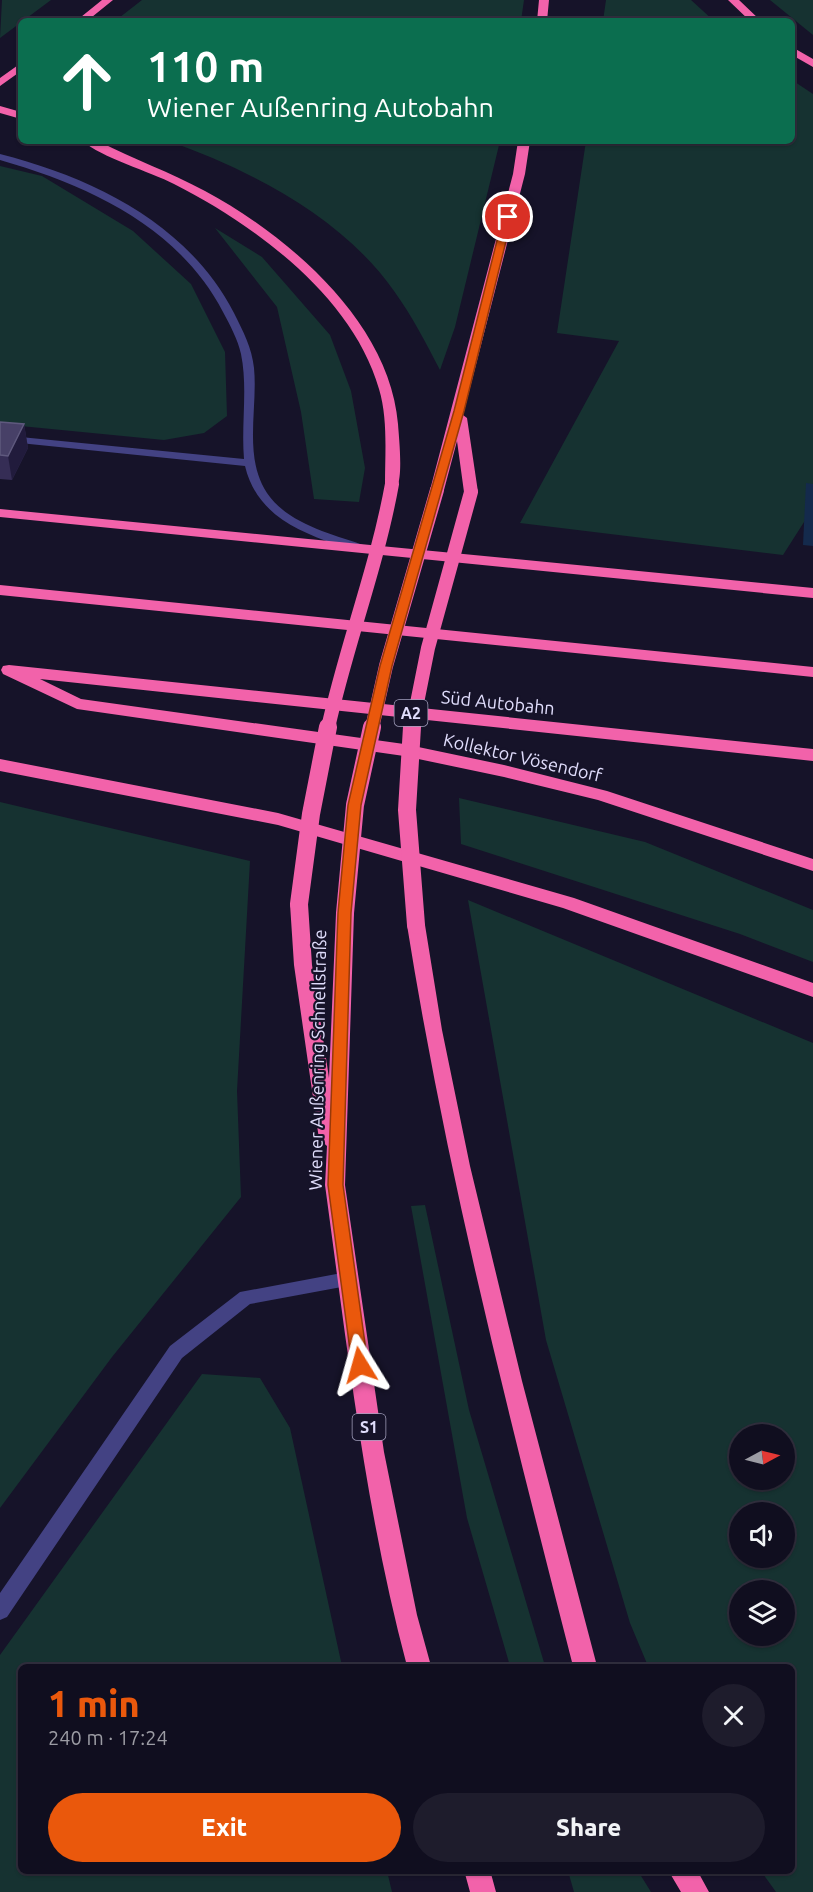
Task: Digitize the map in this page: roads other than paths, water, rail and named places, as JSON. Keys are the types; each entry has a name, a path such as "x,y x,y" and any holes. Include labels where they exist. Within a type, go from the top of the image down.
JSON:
{"highway":[{"path":"85,18 108,0"},
{"path":"542,18 544,0"},
{"path":"733,0 753,18"},
{"path":"795,52 813,64"},
{"path":"0,83 18,68"},
{"path":"0,109 18,115"},
{"path":"0,122 18,126"},
{"path":"95,144 178,182 256,228 306,268 337,303 372,354 388,395 393,437 392,484 386,521 343,666 316,785 299,904 303,965 335,1185"},
{"name":"Wiener Außenring Schnellstraße","path":"418,1664 405,1615 373,1452 335,1185 345,913 355,805 386,666 459,411 519,174 524,144"},
{"path":"459,411 471,492 425,668 410,741 406,789 416,925 433,1030 460,1166 511,1381 584,1664"},
{"path":"0,513 813,593"},
{"path":"0,590 813,672"},
{"name":"Süd Autobahn","path":"4,670 813,755"},
{"name":"Kollektor Vösendorf","path":"4,670 78,704 404,750 504,771 601,795 813,865"},
{"path":"0,765 278,819 568,903 813,990"},
{"path":"478,1874 483,1892"},
{"path":"684,1874 696,1892"}],"lane":[{"path":"0,157 84,185 118,204 172,239 205,273 230,312 247,353 251,402 248,463 261,494 289,521 362,549"},
{"path":"0,438 248,463"},
{"path":"0,1610 176,1352 246,1297 347,1279"}],"water":[{"path":"806,483 813,484 813,546 803,545"}]}
